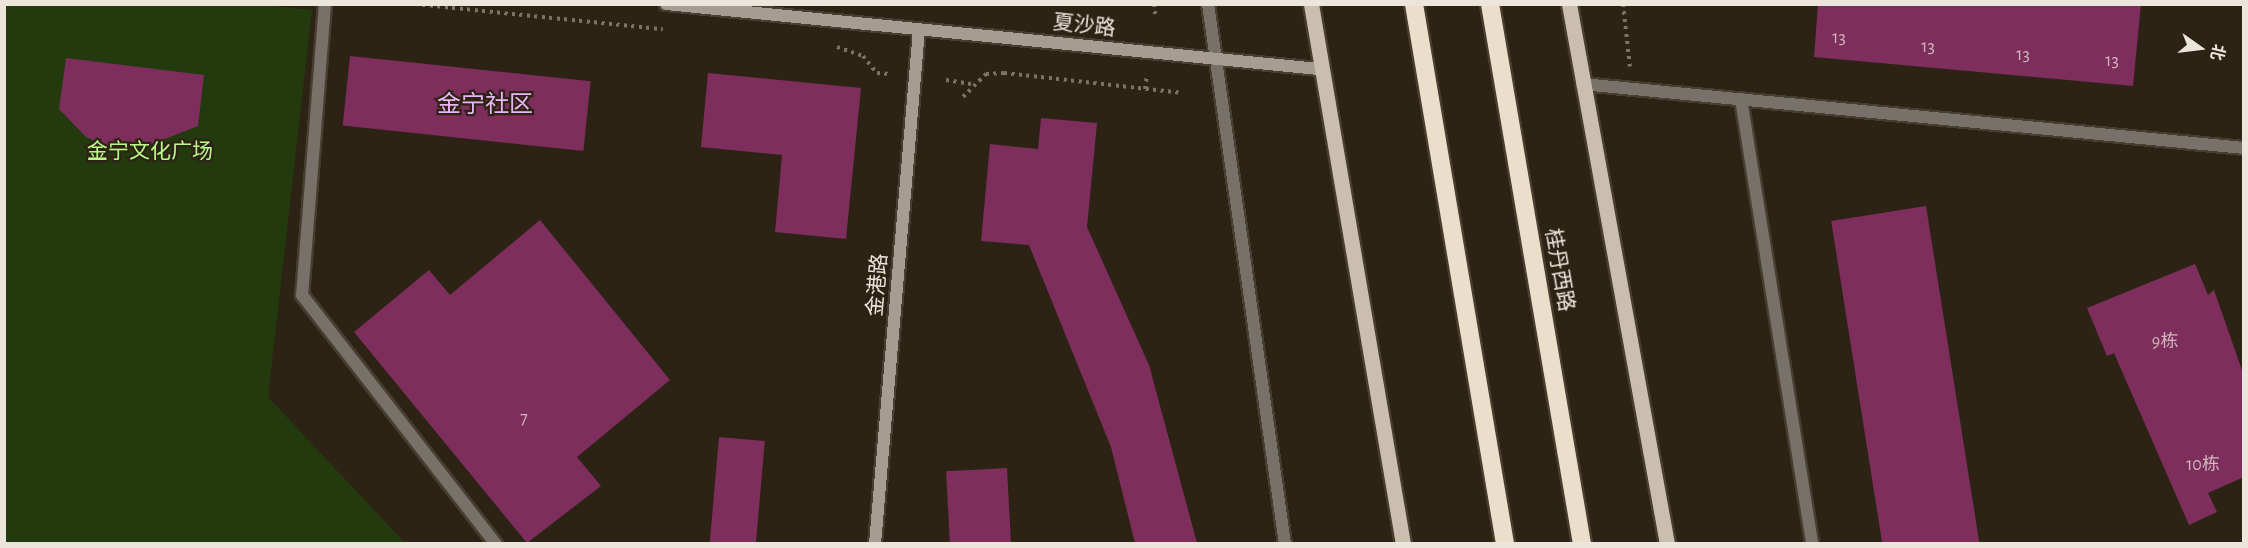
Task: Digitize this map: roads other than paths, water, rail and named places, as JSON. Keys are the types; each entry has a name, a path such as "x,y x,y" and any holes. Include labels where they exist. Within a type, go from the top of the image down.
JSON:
{"highway":[{"path":"1414,4 1505,543"},
{"name":"桂丹西路","path":"1490,4 1582,543"}],"main road":[{"path":"1311,4 1318,69 1403,543"},
{"path":"1569,4 1664,539"},
{"path":"1393,543 1400,523"},
{"path":"1400,523 1409,543"}],"street":[{"path":"325,4 302,295 496,543"},
{"name":"夏沙路","path":"666,4 1318,69"},
{"path":"1208,4 1219,59 1285,543"},
{"name":"金港路","path":"875,543 919,30"},
{"path":"1582,84 2244,148"},
{"path":"1741,99 1812,543"}],"district":[{"name":"金宁社区","path":"485,106"}],"park label":[{"name":"金宁文化广场","path":"150,152"}]}
